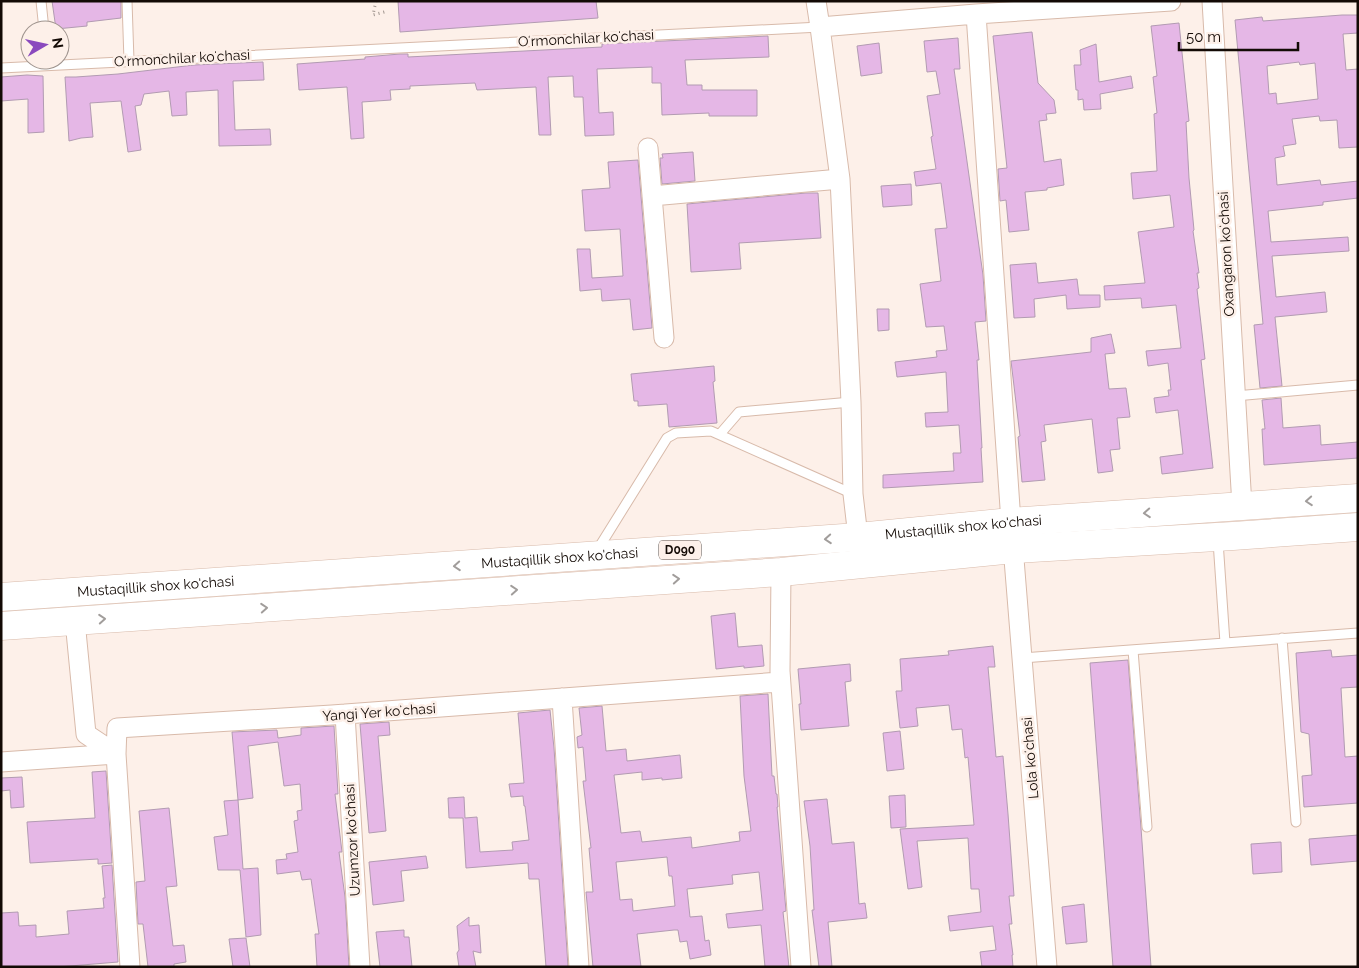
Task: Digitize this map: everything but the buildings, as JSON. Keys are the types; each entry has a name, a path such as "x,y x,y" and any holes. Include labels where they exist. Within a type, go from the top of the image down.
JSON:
{"main road":[{"name":"Mustaqillik shox ko'chasi","path":"1,598 858,537 1011,522 1358,498"},
{"name":"Mustaqillik shox ko'chasi","path":"1,626 781,572 1014,549 1358,527"},
{"path":"349,573 351,602"}],"street":[{"path":"816,1 840,179 854,494 858,537"},
{"name":"Oʻrmonchilar koʻchasi","path":"820,27 1171,1"},
{"name":"Oxangaron koʻchasi","path":"1212,1 1242,506"},
{"name":"Lola koʻchasi","path":"976,14 1011,522 1047,967"},
{"path":"648,148 664,338"},
{"path":"652,196 840,179"},
{"path":"781,572 780,682 801,967"},
{"path":"75,621 86,734 116,754"},
{"name":"Yangi Yer koʻchasi","path":"116,754 117,728 345,714 780,682"},
{"path":"562,698 579,967"},
{"name":"Uzumzor koʻchasi","path":"345,714 360,967"},
{"path":"1,762 116,754"},
{"path":"116,754 130,967"}],"lane":[{"path":"41,1 43,20"},
{"path":"126,1 129,61"},
{"name":"Oʻrmonchilar koʻchasi","path":"70,62 129,61 820,27"},
{"name":"Oʻrmonchilar koʻchasi","path":"1,68 20,66"},
{"path":"1235,396 1358,385"},
{"path":"720,434 740,412 851,402"},
{"path":"594,556 667,438 676,433 711,431 720,434 854,494"},
{"path":"1217,537 1225,643"},
{"path":"1022,658 1358,633"},
{"path":"1282,638 1296,822"},
{"path":"1133,650 1147,827"}],"path":[{"path":"376,1 373,15 388,11"}]}
